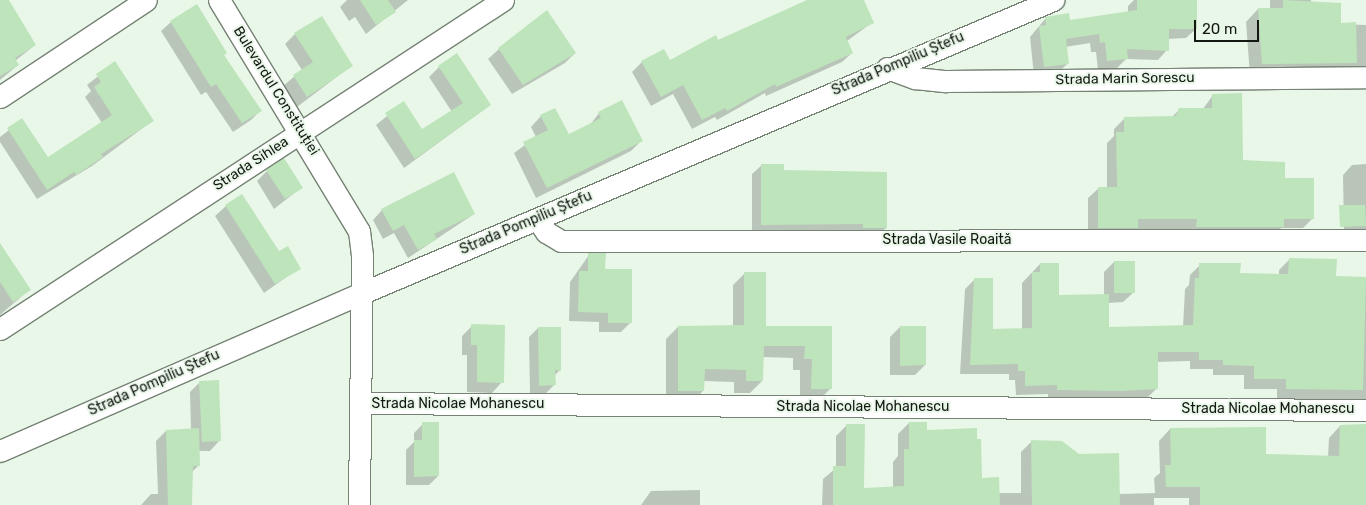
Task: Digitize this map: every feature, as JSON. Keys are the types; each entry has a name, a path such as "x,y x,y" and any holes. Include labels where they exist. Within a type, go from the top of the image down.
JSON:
{"street":[{"path":"0,97 146,0"},
{"name":"Bulevardul Constituției","path":"219,0 301,131 359,232 362,293 359,505"},
{"name":"Strada Sihlea","path":"0,329 503,0"},
{"name":"Strada Pompiliu Ștefu","path":"0,451 362,293 887,68 1053,0"},
{"name":"Strada Marin Sorescu","path":"887,68 915,78 946,81 1366,77"},
{"name":"Strada Vasile Roaită","path":"537,219 546,232 561,241 1366,240"},
{"name":"Strada Nicolae Mohanescu","path":"361,403 1366,410"}],"building":[{"path":"0,0 9,0 36,45 15,58 19,65 0,76"},
{"path":"360,0 388,0 396,12 376,25"},
{"path":"807,0 864,0 874,23 846,37 853,53 776,87 775,84 727,111 725,108 702,120 683,85 661,97 641,61 664,49 670,60 716,35 718,40"},
{"path":"1137,0 1197,0 1197,29 1169,29 1169,51 1127,49 1128,59 1107,61 1105,42 1100,43 1099,34 1066,39 1069,64 1044,67 1039,26 1046,25 1045,17 1069,13 1070,20 1137,10"},
{"path":"1283,0 1341,3 1341,23 1356,22 1357,63 1262,64 1258,8 1283,8"},
{"path":"197,4 227,53 224,55 262,111 242,123 216,84 211,87 170,21"},
{"path":"547,10 576,53 523,85 498,48"},
{"path":"322,16 353,66 307,97 293,75 313,62 294,33"},
{"path":"457,53 491,105 415,159 385,113 404,101 422,129 463,103 438,66"},
{"path":"115,61 154,121 101,154 103,157 76,175 74,172 47,190 7,128 22,118 48,157 112,115 94,87 101,82 96,74"},
{"path":"1242,93 1243,160 1285,162 1285,178 1314,178 1314,219 1284,219 1284,227 1196,227 1197,219 1138,219 1138,228 1098,228 1098,187 1117,187 1116,132 1124,132 1124,117 1176,116 1179,108 1212,108 1212,94"},
{"path":"622,100 643,141 547,188 523,142 548,130 540,115 555,108 569,134 601,118 598,112"},
{"path":"284,158 303,188 285,199 266,170"},
{"path":"761,164 784,164 784,170 887,172 887,228 863,228 863,224 761,225"},
{"path":"454,172 475,214 434,234 437,239 418,250 404,225 393,231 381,209"},
{"path":"242,194 279,251 288,246 301,269 275,284 225,205"},
{"path":"1339,205 1365,205 1366,226 1340,227"},
{"path":"0,243 31,290 13,302 0,282"},
{"path":"588,253 606,253 605,269 632,269 632,323 608,323 608,313 578,312 579,271 588,271"},
{"path":"1289,258 1337,259 1336,276 1366,277 1363,390 1286,389 1286,379 1254,379 1254,366 1223,365 1223,360 1199,360 1199,352 1158,352 1158,389 1121,391 1057,390 1057,385 1025,386 1025,371 1018,371 1018,364 970,365 974,278 993,278 993,329 1032,328 1032,272 1040,272 1040,263 1059,263 1059,295 1109,294 1109,327 1193,325 1195,278 1199,278 1199,263 1241,263 1240,273 1288,274"},
{"path":"1114,261 1135,261 1135,293 1114,293"},
{"path":"744,272 766,272 766,326 832,326 832,389 811,389 812,359 804,359 805,346 764,346 763,381 746,381 746,370 705,369 704,391 678,391 678,326 744,325"},
{"path":"471,324 505,325 504,383 477,382 477,345 471,345"},
{"path":"900,326 926,326 926,365 900,366"},
{"path":"538,327 561,327 561,371 555,370 556,385 539,386"},
{"path":"219,380 221,441 202,442 199,381"},
{"path":"422,422 439,422 439,476 414,477 414,440 422,440"},
{"path":"909,422 927,422 927,430 977,428 977,439 981,439 982,478 999,477 1000,505 833,505 833,466 846,466 846,424 865,424 864,488 904,486 904,449 909,449"},
{"path":"1366,424 1366,505 1200,505 1200,487 1166,487 1165,465 1171,465 1170,428 1266,427 1266,454 1339,456 1340,425"},
{"path":"199,428 200,466 193,466 192,505 168,505 166,430"},
{"path":"1031,440 1062,441 1079,454 1119,453 1120,505 1032,505"}]}
